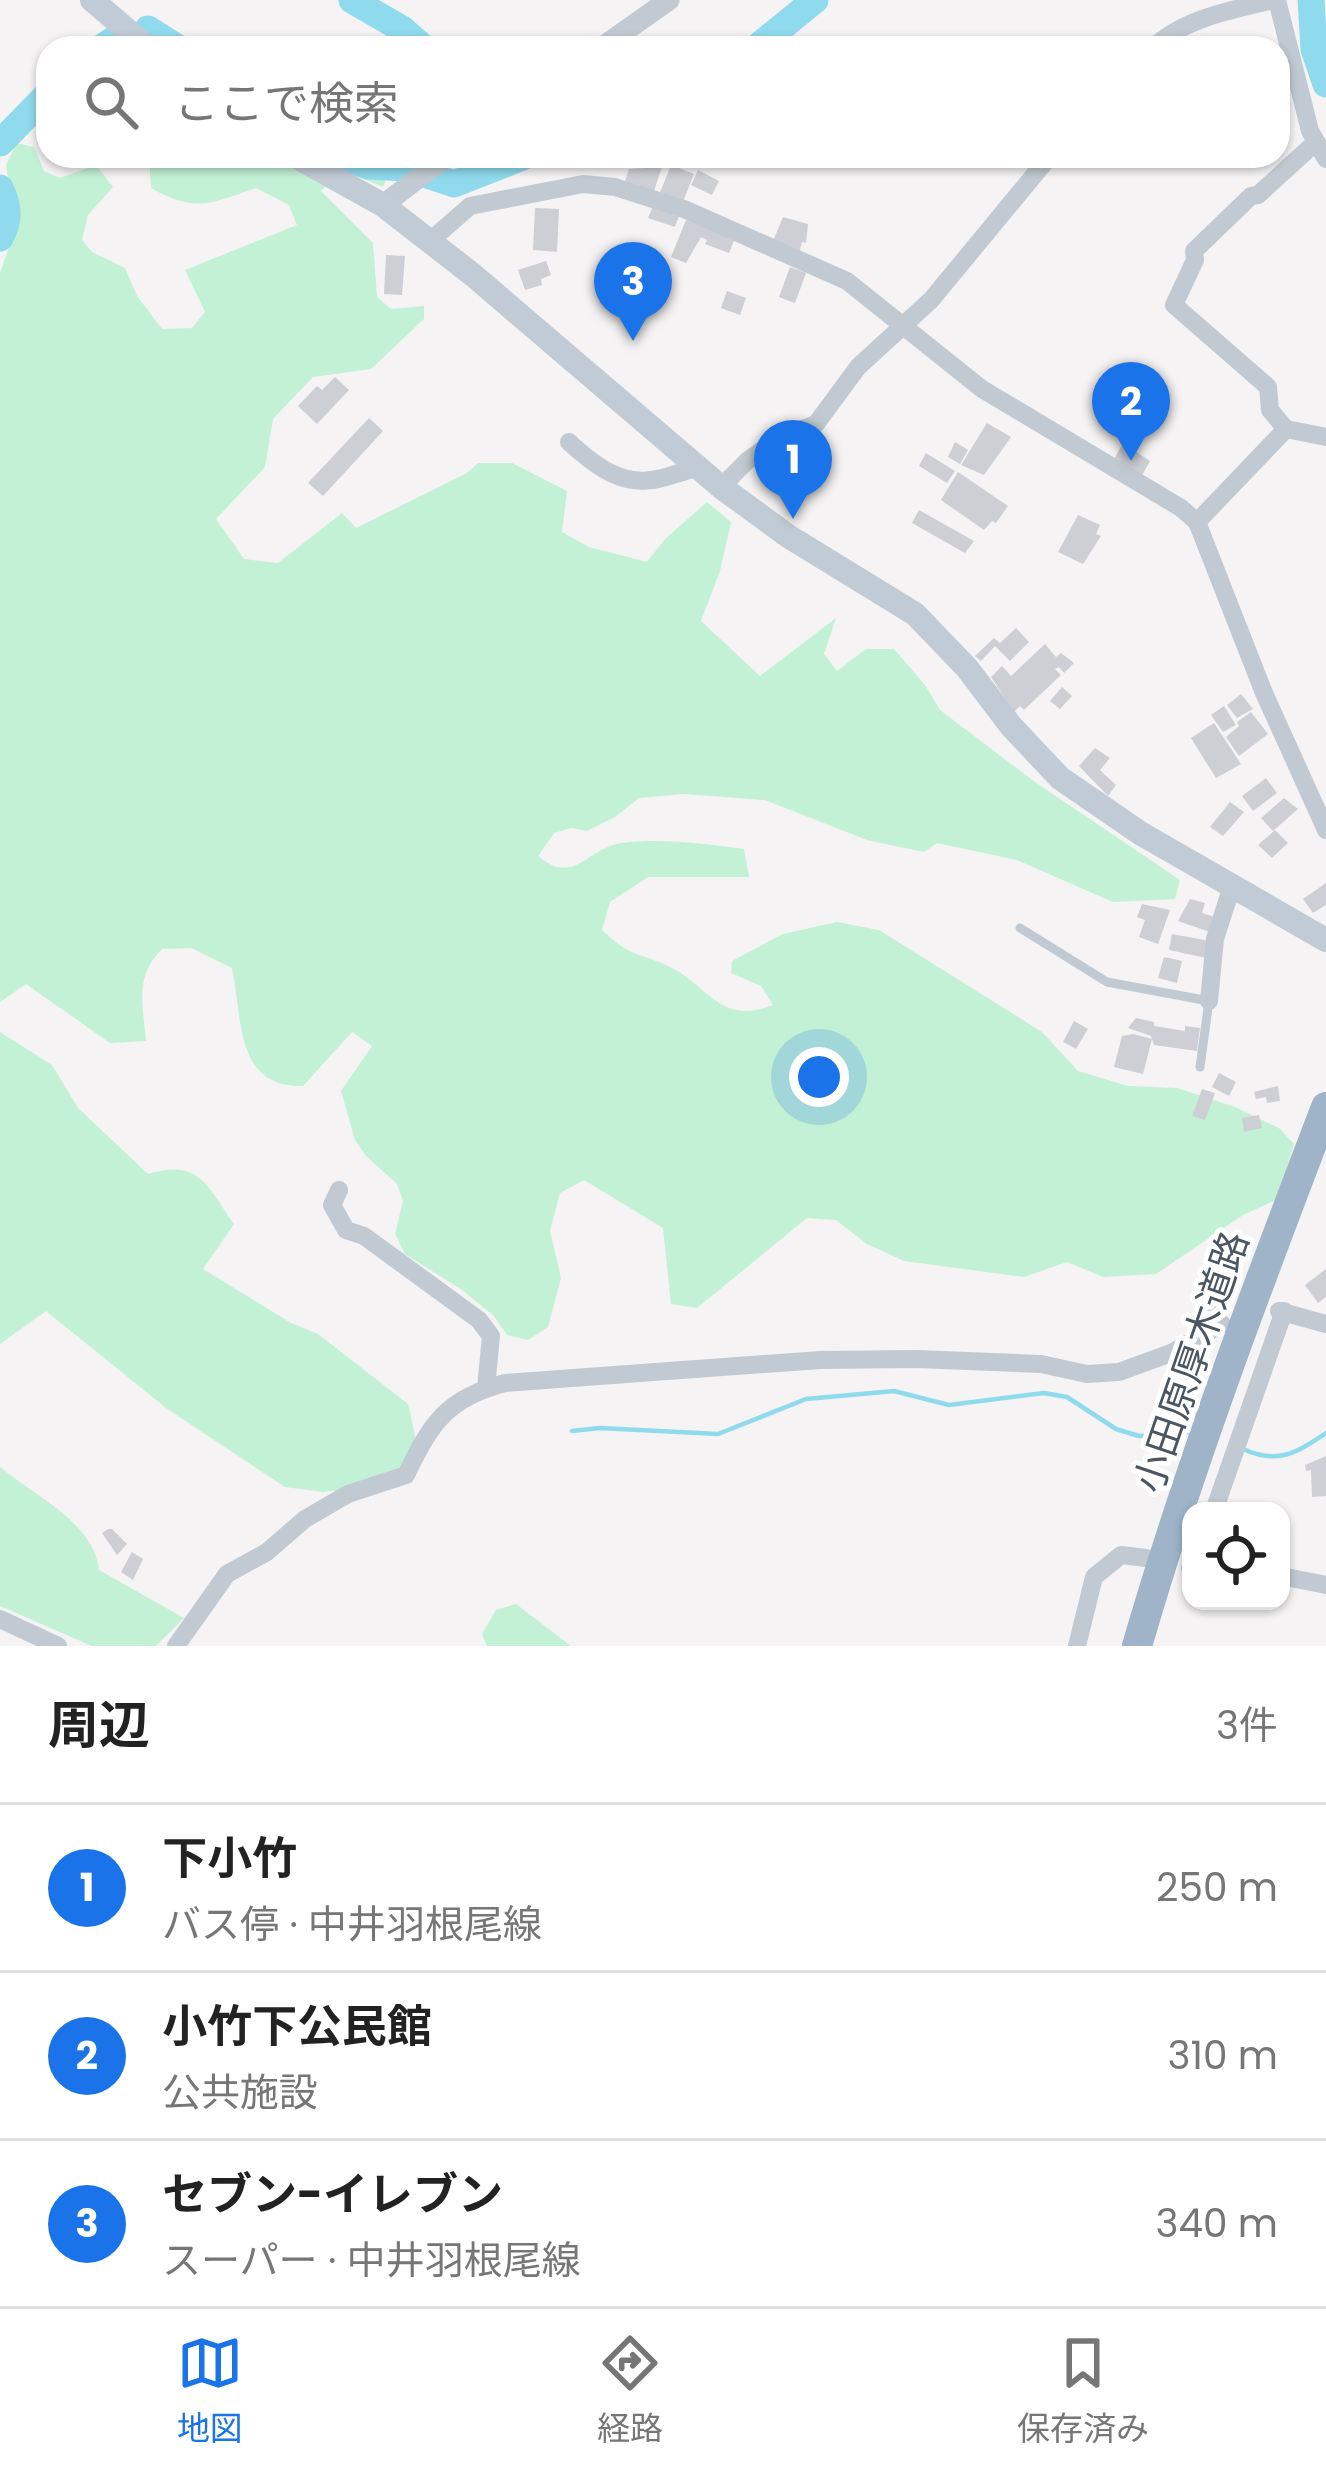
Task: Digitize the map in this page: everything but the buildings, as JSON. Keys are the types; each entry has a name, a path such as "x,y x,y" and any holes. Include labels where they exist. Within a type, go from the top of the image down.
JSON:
{"highway":[{"name":"小田原厚木道路","path":"1137,1646 1259,1281 1326,1107"},
{"name":"小田原厚木道路","path":"1202,1502 1326,1156"},
{"name":"小田原厚木道路","path":"1156,1646 1182,1563"}],"main road":[{"path":"92,0 134,36"},
{"path":"317,168 383,205 430,241 721,487 788,536 915,614 1060,778 1140,833 1326,940"}],"street":[{"path":"618,36 669,0"},
{"path":"1171,36 1221,13 1275,0 1285,36"},
{"path":"1290,56 1310,131 1321,151 1251,196 1194,251 1195,260 1174,305 1268,387 1270,410 1286,429 1326,437"},
{"path":"383,205 430,168"},
{"path":"721,487 780,438 817,424 858,367 974,252 1040,168"},
{"path":"430,241 470,206 583,184 615,187 684,208 847,281 982,389 1197,522 1264,693 1326,830"},
{"path":"1197,522 1286,429"},
{"path":"569,442 596,466 624,479 657,480 699,468"},
{"path":"1209,1001 1215,939 1232,886"},
{"path":"339,1190 332,1205 346,1230 364,1236 479,1320 491,1336 486,1388"},
{"path":"1217,1502 1282,1311 1326,1324"},
{"path":"176,1646 227,1574 267,1552 305,1519 348,1494 406,1475 448,1406 486,1388 820,1360 917,1359 1119,1372 1171,1353 1222,1324"},
{"path":"1077,1646 1094,1577 1121,1555 1145,1558"},
{"path":"1290,1578 1326,1585"},
{"path":"0,1619 58,1646"}],"lane":[{"path":"1020,928 1107,982 1209,1001 1200,1067"}],"green space":[{"path":"16,143 34,147 36,168 60,178 98,168 113,187 88,215 82,240 92,252 125,268 137,296 162,329 192,328 205,312 185,270 297,225 289,205 256,188 203,203 167,196 151,188 150,168 390,168 383,187 342,170 321,191 373,243 377,297 391,309 424,306 424,319 371,369 313,377 273,419 265,467 216,519 244,559 278,563 342,513 356,528 467,473 478,463 512,463 567,491 562,532 589,547 647,562 707,502 731,522 720,571 701,621 760,676 836,618 824,654 837,671 866,649 894,649 940,710 1035,782 1180,880 1175,899 1113,902 1017,860 937,843 924,852 867,840 765,800 684,794 639,798 587,831 571,828 554,833 538,856 562,868 622,843 668,841 744,849 749,877 648,877 610,902 602,930 628,950 670,967 716,1001 740,1011 773,1005 761,986 731,973 732,961 783,934 837,922 879,930 1042,1032 1078,1071 1128,1086 1177,1088 1279,1128 1294,1144 1278,1199 1243,1215 1156,1274 1103,1277 1067,1262 1024,1277 904,1261 867,1244 836,1220 807,1218 697,1308 671,1304 663,1228 584,1180 560,1193 550,1231 561,1278 548,1327 528,1340 507,1335 494,1316 462,1290 405,1254 395,1234 403,1201 397,1184 355,1140 341,1091 372,1046 352,1032 303,1086 264,1075 246,1046 232,968 191,948 162,949 147,970 142,992 146,1041 110,1043 26,984 0,1002 0,273 17,225 6,166"},
{"path":"0,1032 52,1065 78,1108 148,1174 180,1170 209,1187 234,1224 203,1269 291,1323 318,1334 408,1404 418,1449 382,1485 323,1492 285,1487 166,1408 46,1311 0,1344"},
{"path":"0,1467 74,1524 95,1553 99,1570 184,1618 156,1646 92,1646 0,1606"},
{"path":"516,1604 571,1646 487,1646 482,1634 496,1610"}],"waterway":[{"path":"352,0 410,36"},
{"path":"771,36 815,0"},
{"path":"1311,0 1314,49 1326,84"},
{"path":"148,29 159,36"},
{"path":"0,143 36,106"},
{"path":"406,168 454,184 495,168"},
{"path":"0,188 7,213 0,238"},
{"path":"572,1431 718,1434 806,1399 894,1391 949,1405 1044,1393 1067,1397 1116,1429 1139,1436 1193,1432"},
{"path":"1243,1449 1277,1456 1326,1433"}],"place":[{"name":"セブン-イレブン","path":"633,341"},
{"name":"小竹下公民館","path":"1131,461"},
{"name":"下小竹","path":"793,519"}]}
